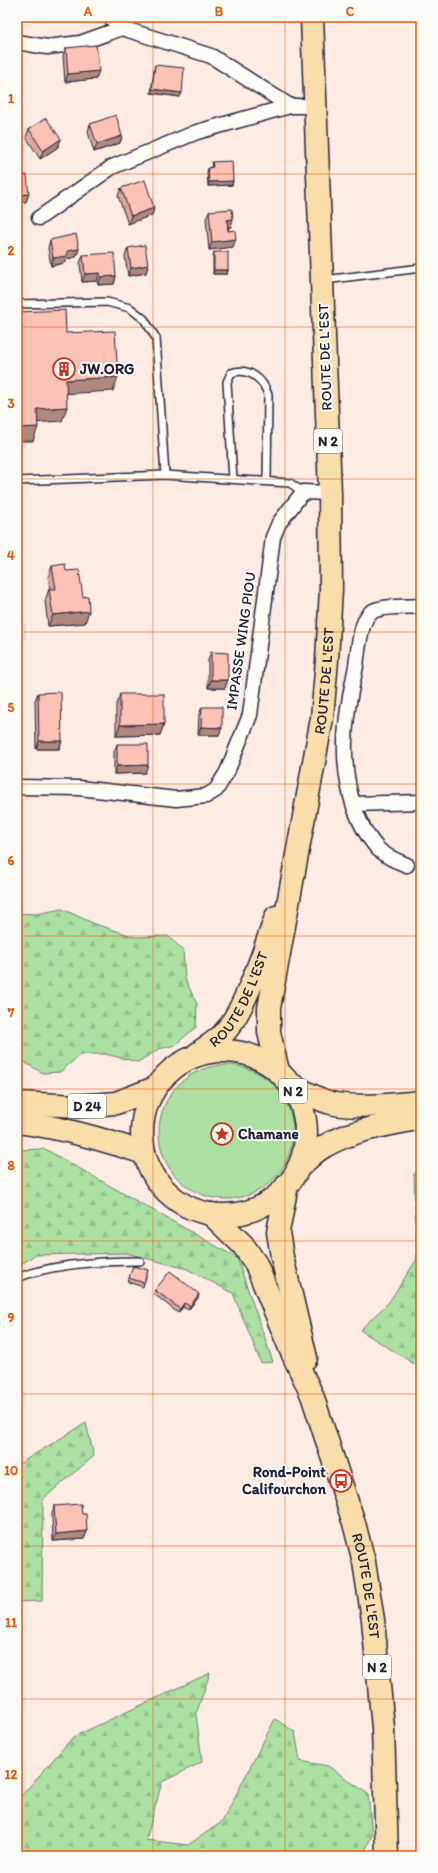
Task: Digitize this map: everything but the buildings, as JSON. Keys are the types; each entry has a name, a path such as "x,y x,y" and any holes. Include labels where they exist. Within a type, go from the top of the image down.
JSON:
{"main road":[{"name":"ROUTE DE L'EST","path":"283,1077 269,1032 269,1008 322,718 331,589 330,493 312,17"},
{"name":"ROUTE DE L'EST","path":"192,1057 223,1035 239,1011 257,967 295,863"},
{"name":"N 2","path":"214,1052 237,1052 259,1059 283,1077 300,1102 306,1124 305,1146 293,1176 266,1203 239,1213 211,1214 188,1207 168,1194 153,1175 144,1153 141,1131 145,1109 155,1088 171,1070 192,1057 214,1052"},
{"path":"283,1077 312,1097 332,1104 385,1105 421,1102"},
{"name":"D 24","path":"17,1103 78,1106 116,1103 155,1088"},
{"path":"293,1176 323,1146 336,1140 356,1133 421,1118"},
{"name":"D 24","path":"17,1122 46,1125 104,1140 144,1153"},
{"name":"ROUTE DE L'EST","path":"293,1176 278,1232 282,1257 304,1346 312,1395"},
{"name":"ROUTE DE L'EST","path":"211,1214 243,1245 256,1264 290,1348 312,1395 341,1481 365,1569 373,1620 382,1720 387,1856"}],"street":[{"path":"110,17 122,28 211,56 290,106"},
{"path":"17,42 47,46 80,42 122,28"},
{"path":"39,218 112,167 197,132 290,106 315,106"},
{"path":"303,492 330,493"},
{"name":"IMPASSE WING PIOU","path":"17,787 79,788 176,799 206,796 216,790 227,772 250,715 274,537 279,523 303,492"},
{"path":"407,865 392,860 379,850 362,825 353,804 348,784 346,717 363,627 370,613 383,608 421,606"},
{"path":"322,718 346,717"},
{"path":"353,804 421,802"}],"lane":[{"path":"322,280 420,268"},
{"path":"17,304 107,302 130,308 144,319 156,338 165,475"},
{"path":"233,479 227,382 231,373 239,370 250,372 265,386 268,395 267,481"},
{"path":"17,481 165,475 290,483 303,492"},
{"path":"17,1278 34,1271 111,1261 140,1261"}],"green space":[{"path":"62,909 95,924 135,937 168,936 183,950 185,979 197,1004 196,1027 175,1045 159,1049 138,1062 105,1054 81,1054 60,1072 43,1073 17,1058 17,913 36,914"},
{"path":"219,1065 233,1065 252,1070 274,1084 288,1106 292,1119 292,1145 288,1158 274,1180 252,1194 233,1199 219,1199 200,1194 178,1180 164,1158 159,1139 159,1125 164,1106 178,1084 200,1070"},
{"path":"45,1149 237,1258 273,1362 261,1363 233,1293 187,1269 126,1253 35,1255 17,1267 17,1150"},
{"path":"421,1169 421,1366 419,1367 360,1330 389,1302 417,1259 414,1174"},
{"path":"86,1423 94,1456 43,1499 42,1601 17,1602 17,1465"},
{"path":"210,1673 196,1714 202,1762 162,1782 146,1840 188,1845 222,1822 275,1719 295,1732 300,1761 328,1766 368,1794 372,1835 363,1856 17,1856 17,1801 73,1737"}],"place":[{"name":"JW.ORG","path":"64,369"},
{"name":"Chamane","path":"222,1134"},
{"name":"Rond-Point Califourchon","path":"341,1481"}]}
